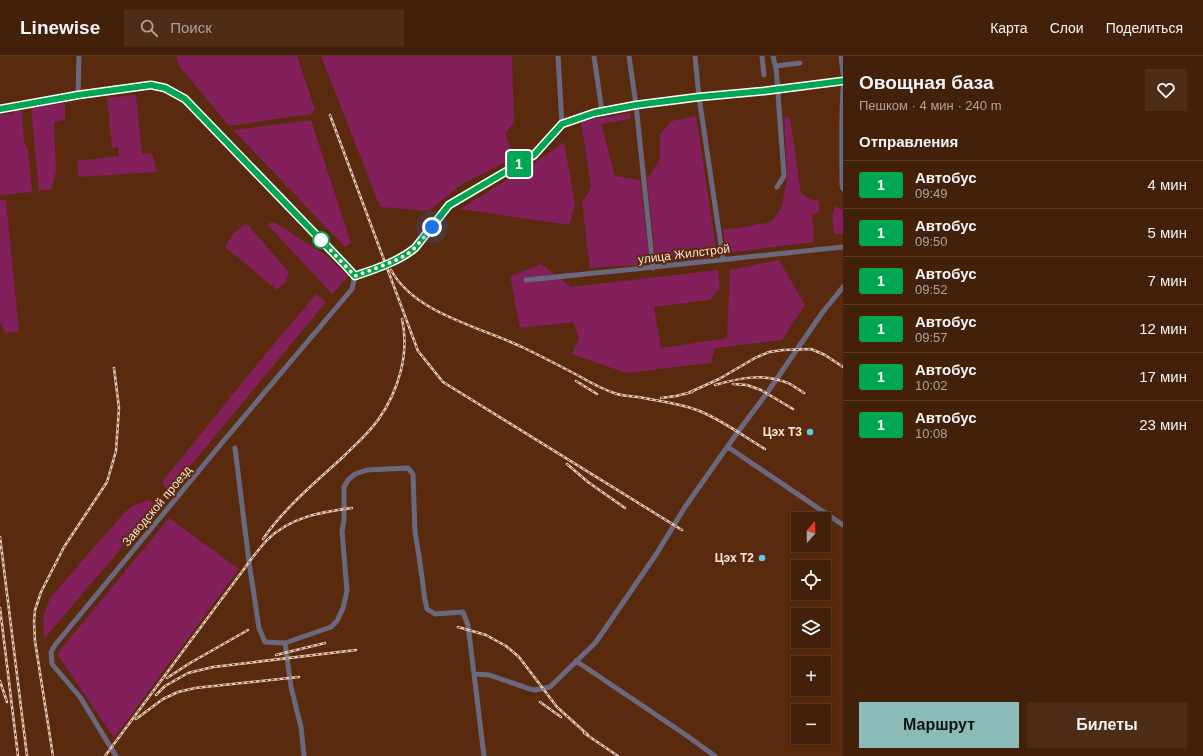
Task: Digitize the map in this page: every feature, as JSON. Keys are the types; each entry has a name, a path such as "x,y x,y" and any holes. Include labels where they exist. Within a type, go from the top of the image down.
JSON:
{"street":[{"path":"78,95 79,56"},
{"path":"558,56 562,124"},
{"path":"594,56 602,112"},
{"path":"629,56 636,105 653,268"},
{"path":"695,56 699,97 723,259"},
{"path":"762,56 764,75"},
{"path":"772,56 776,66 784,176 778,187"},
{"path":"842,56 843,74"},
{"path":"776,66 800,63"},
{"path":"0,109 78,95 151,85 165,88 185,99 355,276 408,254 415,248 449,205 534,155 562,124 594,113 636,105 699,97 778,90 843,81"},
{"path":"843,88 843,189"},
{"name":"улица Жилстрой","path":"526,280 653,268 723,259 843,247"},
{"name":"Заводской проезд","path":"116,756 80,697 52,664 51,652 55,644 352,289 355,276"},
{"path":"475,674 489,676 535,690 550,687 596,642 657,553 685,507 770,389 822,313 843,287"},
{"path":"728,447 843,525"},
{"path":"235,448 249,562 260,628 265,642 285,643 330,627 337,622 347,591 342,531 344,520 344,487 348,480 355,474 367,470 408,468 414,474 415,532 424,600 428,609 435,614 463,612 468,625 484,756"},
{"path":"285,643 291,687 301,727 304,756"},
{"path":"576,662 715,756"}],"shaded area":[{"path":"176,56 297,56 315,109 311,114 229,126 180,67"},
{"path":"321,56 512,56 514,123 505,133 514,158 462,184 429,211 380,207"},
{"path":"136,95 142,154 152,153 157,172 79,177 77,161 119,156 118,147 112,148 107,98"},
{"path":"65,103 65,120 54,122 56,171 52,189 39,191 31,108"},
{"path":"14,111 22,111 24,142 28,150 32,192 0,195 0,115 12,114"},
{"path":"631,113 630,119 601,124 615,176 640,180 650,264 590,268 582,203 591,188 581,121"},
{"path":"696,116 716,248 713,257 656,263 647,179 660,159 660,134 672,121"},
{"path":"784,117 790,118 801,193 812,200 819,201 819,212 812,215 814,242 726,253 723,229 771,222 781,208 787,180"},
{"path":"311,120 351,243 345,247 233,130"},
{"path":"564,142 575,205 569,225 460,209 534,163"},
{"path":"0,200 6,200 19,331 5,333 0,322"},
{"path":"835,206 843,210 843,234 834,234 832,216"},
{"path":"274,222 324,254 348,276 332,294 267,224"},
{"path":"246,223 289,272 286,282 277,290 225,247 233,234"},
{"path":"779,260 805,305 782,340 715,348 711,363 626,373 572,354 579,338 573,322 520,328 510,276 541,264 571,287 718,270 720,288 710,300 654,307 661,348 727,338 730,270"},
{"path":"316,294 326,302 168,493 162,482"},
{"path":"148,500 157,506 44,639 43,617 50,598 123,514 132,506"},
{"path":"169,518 239,569 114,738 57,654"}],"railway":[{"path":"330,115 418,351 443,382 682,530"},
{"path":"391,270 402,285 416,298 450,318 522,347 612,392 675,404 697,410 723,423 765,449"},
{"path":"263,539 281,516 366,434 385,409 396,385 403,359 404,332 402,319"},
{"path":"686,394 719,379 755,358 769,352 811,349 825,355 843,367"},
{"path":"53,756 35,641 35,610 41,592 64,547 107,482 116,451 119,408 114,368"},
{"path":"715,385 733,380 761,377 788,383 804,393"},
{"path":"576,381 597,394"},
{"path":"733,384 747,385 761,390 793,409"},
{"path":"661,398 692,392"},
{"path":"567,464 588,482 625,508"},
{"path":"105,756 267,540 286,526 306,517 329,511 352,508"},
{"path":"0,537 27,756"},
{"path":"0,608 18,756"},
{"path":"458,627 486,635 506,646 519,657 557,707 588,735"},
{"path":"167,678 248,630"},
{"path":"276,655 325,643"},
{"path":"156,695 165,686 188,673 213,667 356,650"},
{"path":"136,719 163,699 178,692 195,688 299,677"},
{"path":"0,681 7,702"},
{"path":"540,702 561,717"},
{"path":"584,733 618,756"}],"bus line":[{"name":"1","path":"0,109 78,95 151,85 165,88 185,99 355,276 408,254 415,248 449,205 534,155 562,124 594,113 636,105 843,81"}],"place":[{"name":"Цэх Т3","path":"810,432"},
{"name":"Цэх Т2","path":"762,558"}],"route":[{"path":"321,240 355,276 408,254 415,248 432,227"}]}
